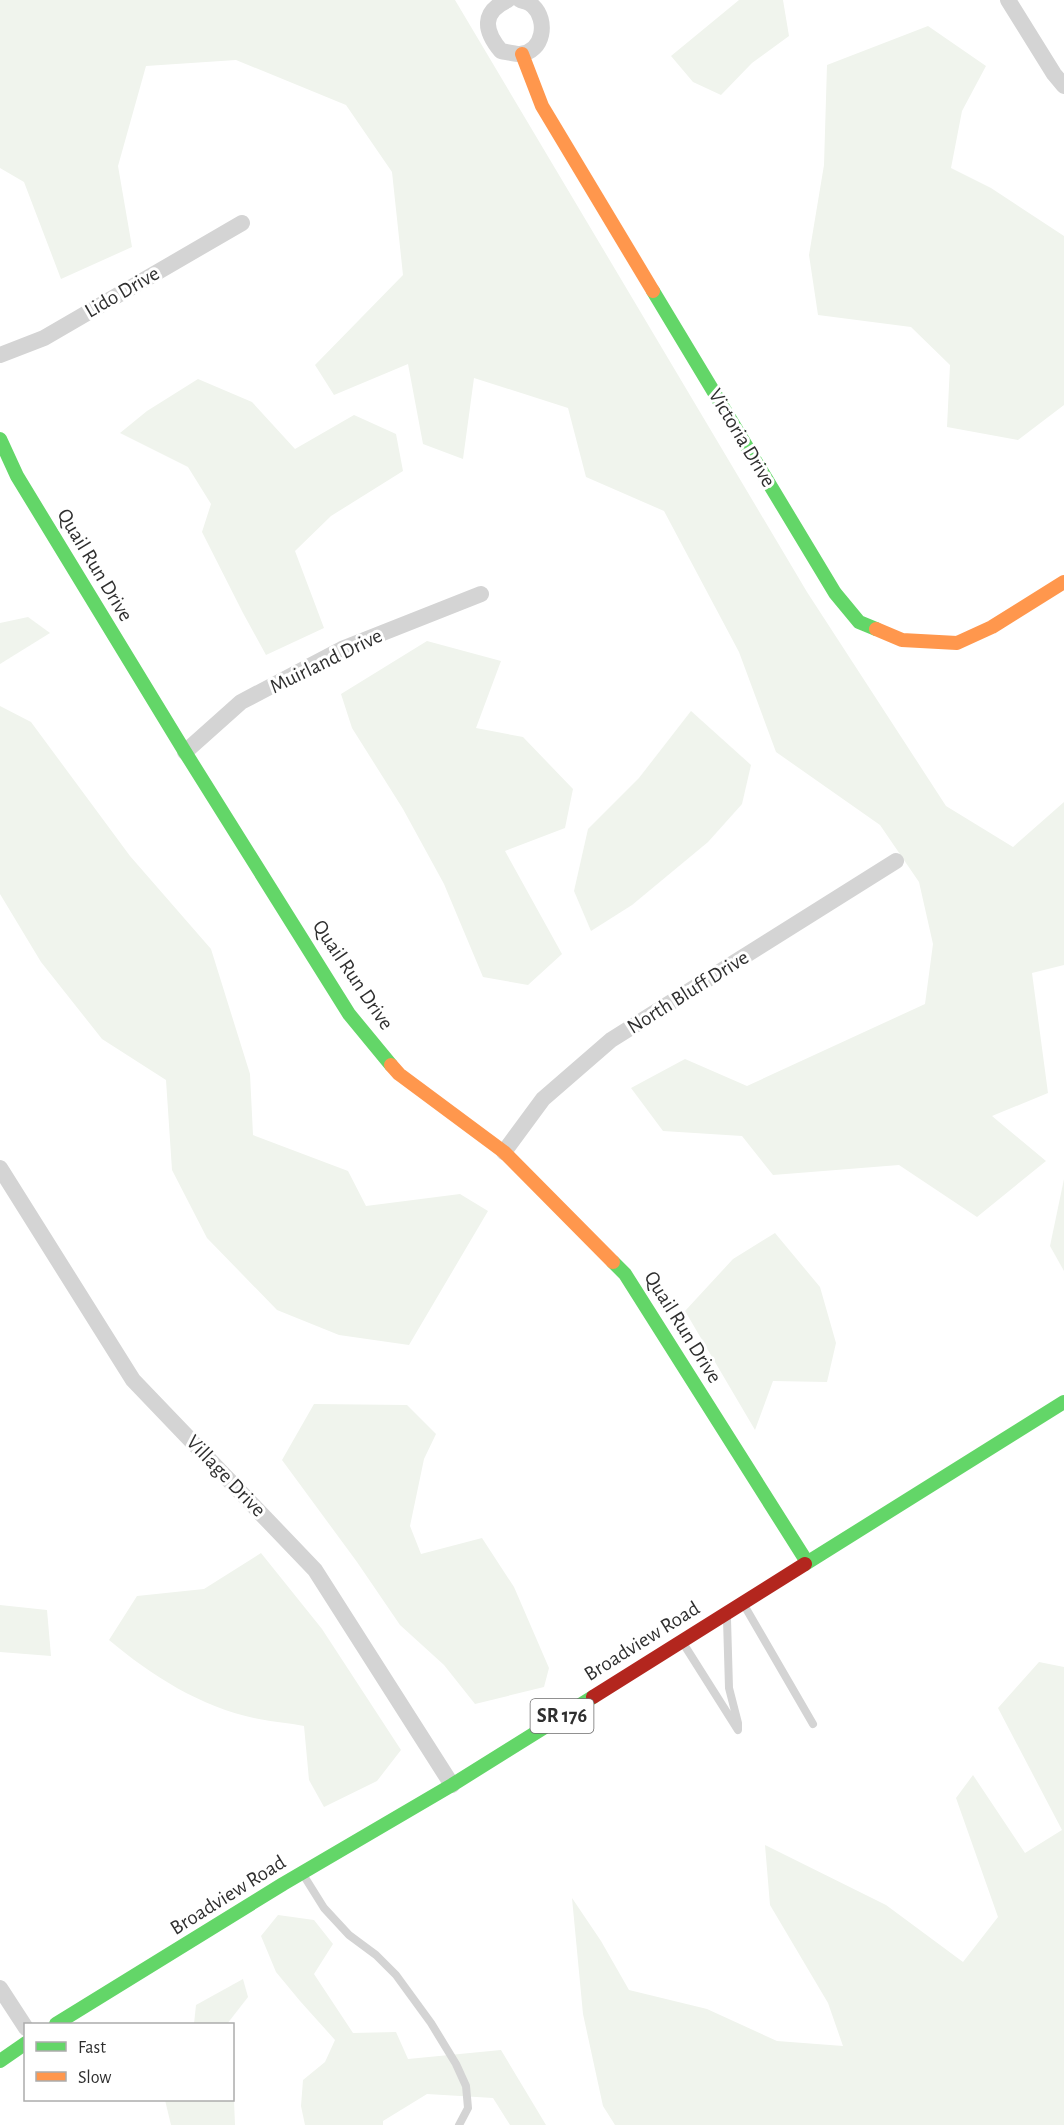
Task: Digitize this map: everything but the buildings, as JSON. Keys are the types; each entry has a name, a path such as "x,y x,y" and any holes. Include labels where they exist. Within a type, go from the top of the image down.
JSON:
{"street":[{"path":"508,0 493,10 488,23 490,38 501,51 522,54 534,48 543,32 543,21 532,4 520,0"},
{"path":"1008,0 1054,74 1064,86"},
{"name":"Victoria Drive","path":"522,54 542,106 835,593 859,622 902,640 957,643 992,627 1064,582"},
{"name":"Lido Drive","path":"0,355 44,338 242,223"},
{"name":"Quail Run Drive","path":"0,440 17,477 348,1014 399,1074 504,1152 625,1274 807,1562"},
{"name":"Muirland Drive","path":"185,752 241,702 342,649 481,594"},
{"name":"North Bluff Drive","path":"504,1152 543,1100 611,1040 896,861"},
{"name":"Village Drive","path":"0,1168 133,1380 315,1570 452,1785"},
{"name":"Broadview Road","path":"59,2023 302,1873 452,1785 1064,1402"},
{"path":"0,1988 24,2025"},
{"path":"0,2061 24,2044"}],"lane":[{"path":"742,1602 813,1724"},
{"path":"682,1641 738,1730 729,1688 727,1612"},
{"path":"302,1873 324,1908 349,1935 376,1955 396,1975 431,2023 456,2064 466,2086 468,2108 459,2125"}],"shaded area":[{"path":"0,0 455,0 807,592 946,806 1013,847 1064,802 1064,965 1032,973 1048,1093 992,1116 1046,1161 977,1217 899,1165 773,1175 742,1136 663,1131 631,1088 685,1059 747,1086 925,1004 933,944 919,882 880,825 776,752 739,652 664,511 586,477 568,408 474,378 463,459 423,444 408,364 334,395 315,365 403,275 392,172 346,105 236,60 146,66 118,166 132,247 61,279 24,182 0,168"},
{"path":"739,0 783,0 789,36 752,63 721,95 693,82 671,56"},
{"path":"928,26 986,66 962,111 951,168 991,188 1064,236 1064,405 1018,440 947,427 950,365 911,327 818,315 809,255 824,165 827,65"},
{"path":"198,379 252,402 295,449 354,415 396,434 403,471 331,516 295,551 324,628 266,655 202,532 211,504 188,467 120,433 147,411"},
{"path":"28,617 50,633 0,664 0,623"},
{"path":"427,641 501,661 476,728 523,737 573,789 565,828 505,851 562,954 528,985 483,977 444,884 403,809 352,728 341,694"},
{"path":"0,706 31,722 130,856 211,949 250,1074 253,1135 348,1171 366,1206 460,1194 488,1211 409,1345 339,1335 277,1310 207,1238 172,1170 166,1080 102,1039 41,962 0,894"},
{"path":"691,711 751,765 742,804 708,842 632,905 591,931 574,891 588,829 639,778"},
{"path":"1064,1179 1064,1271 1050,1246"},
{"path":"775,1233 820,1287 836,1343 827,1382 773,1381 755,1430 685,1311 733,1259"},
{"path":"314,1404 407,1405 436,1434 424,1459 410,1526 421,1554 482,1538 514,1587 549,1668 544,1687 475,1704 444,1665 400,1625 282,1460"},
{"path":"261,1553 322,1629 401,1750 377,1781 324,1807 309,1780 304,1726 238,1714 198,1699 160,1678 109,1640 137,1596 204,1589"},
{"path":"0,1605 47,1610 51,1656 0,1652"},
{"path":"1039,1662 1064,1667 1064,2125 615,2125 603,2106 583,2014 572,1898 601,1941 629,1990 707,2009 777,2041 843,2046 828,2003 770,1905 765,1845 886,1905 963,1962 998,1917 956,1798 973,1775 1025,1853 1062,1830 998,1708"},
{"path":"278,1915 314,1920 333,1944 314,1974 353,2033 396,2032 408,2059 501,2050 546,2125 510,2125 493,2098 427,2094 383,2121 383,2125 305,2125 301,2106 303,2080 325,2062 335,2040 276,1972 261,1936"},
{"path":"243,1979 248,1997 228,2023 194,2023 196,2005"},
{"path":"234,2100 235,2125 171,2125 165,2101"}],"traffic: fast":[{"path":"653,291 835,593 859,622 876,629"},
{"path":"0,439 17,476 185,752 349,1014 391,1065"},
{"path":"613,1262 625,1274 807,1562"},
{"path":"805,1564 1064,1402"},
{"path":"58,2023 283,1884 452,1785 593,1697"},
{"path":"0,2061 24,2044"}],"traffic: slow":[{"path":"522,54 542,106 653,291"},
{"path":"876,629 902,640 957,643 992,627 1064,582"},
{"path":"391,1065 399,1074 504,1152 613,1262"}],"traffic: jam":[{"path":"593,1697 805,1564"}]}
